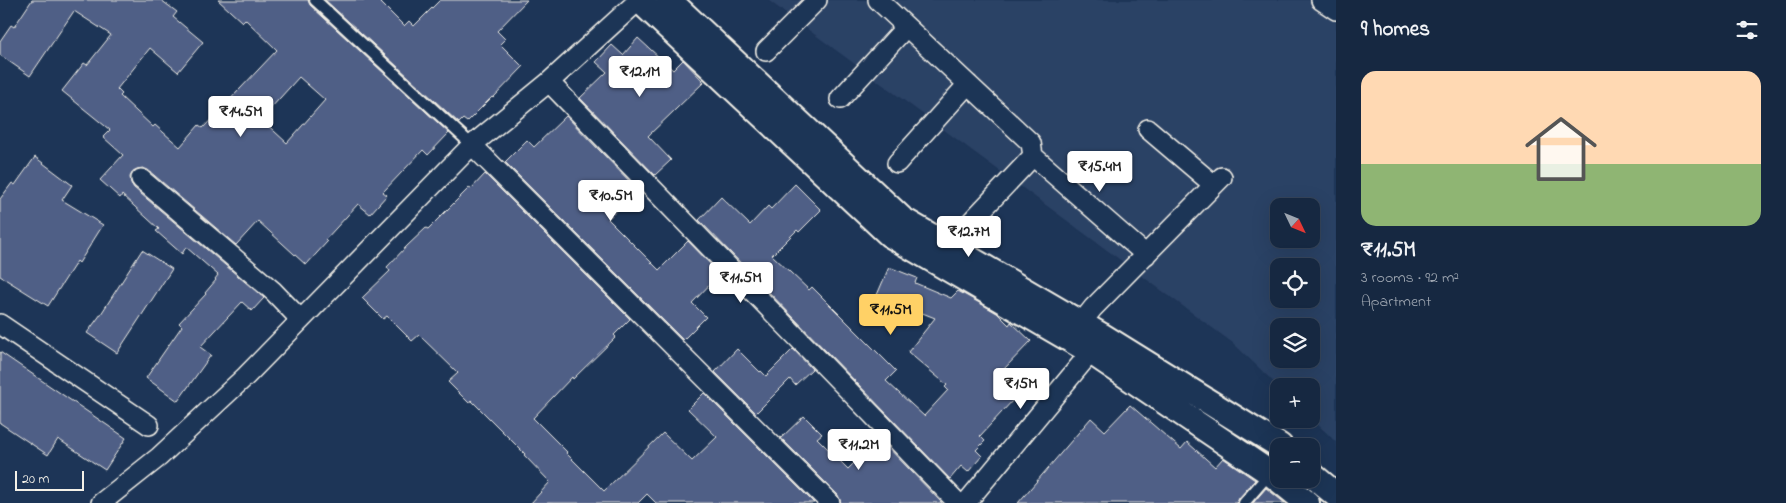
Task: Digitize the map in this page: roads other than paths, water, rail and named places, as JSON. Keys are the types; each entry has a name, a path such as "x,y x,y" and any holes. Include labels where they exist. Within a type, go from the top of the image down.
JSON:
{"street":[{"path":"101,503 159,457 246,376 472,145 548,82 639,0 890,235 1091,337 1270,473"},
{"path":"669,0 902,219 944,243 1091,337 1270,440"},
{"path":"766,50 817,0"},
{"path":"878,0 1031,143 1032,156 1146,255"},
{"path":"1321,0 1336,10"},
{"path":"840,98 906,27"},
{"path":"548,82 958,503"},
{"path":"897,163 968,84"},
{"path":"966,503 1091,337 1093,308 1218,181 1148,130"},
{"path":"472,145 830,503"},
{"path":"944,243 966,227 1032,156"},
{"path":"141,179 273,292 300,319"},
{"path":"0,324 150,425"},
{"path":"1320,482 1336,495"},
{"path":"1288,488 1307,503"}],"lane":[{"path":"315,0 472,145"},
{"path":"1244,503 1270,473"}]}
